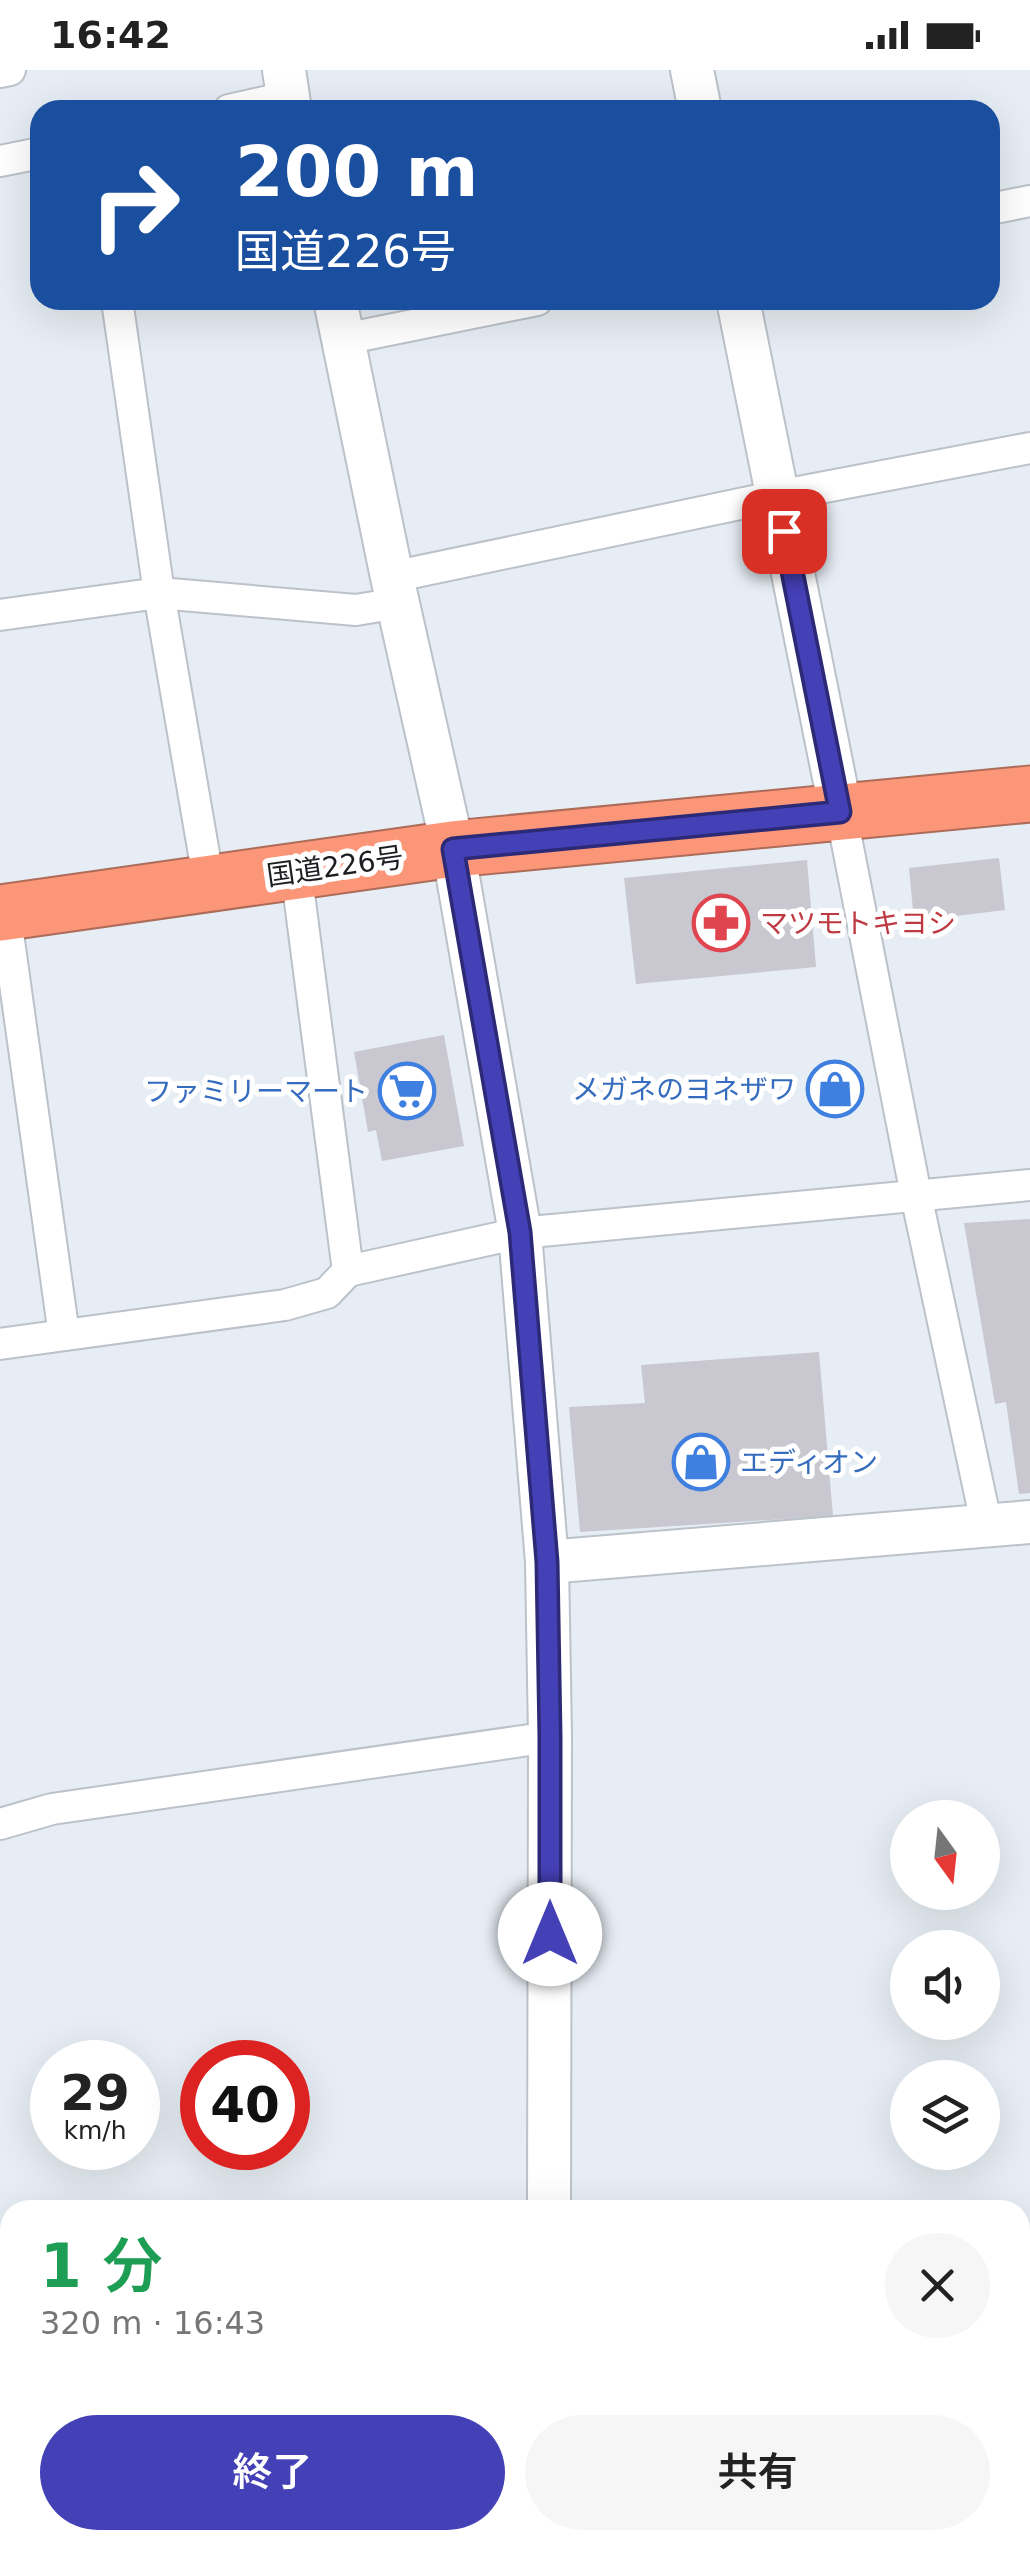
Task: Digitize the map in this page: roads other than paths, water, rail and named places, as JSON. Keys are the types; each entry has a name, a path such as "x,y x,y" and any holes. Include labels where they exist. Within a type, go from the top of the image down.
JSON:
{"highway":[{"name":"国道226号","path":"2,912 453,849 1030,794"}],"street":[{"path":"0,72 10,70"},
{"path":"692,70 698,100"},
{"path":"261,100 287,92"},
{"path":"0,161 30,154"},
{"path":"1000,207 1030,201"},
{"path":"118,310 159,593 209,883"},
{"path":"433,310 340,319 453,849 520,1232 547,1562 549,2200"},
{"path":"740,310 916,1195 987,1526"},
{"path":"0,615 159,593 356,610 395,590 778,496 1030,448"},
{"path":"296,871 348,1271"},
{"path":"2,912 64,1335"},
{"path":"0,1344 285,1305 327,1292 348,1271 520,1232 1030,1185"},
{"path":"547,1562 1030,1522"},
{"path":"1,1818 550,1737"}],"place":[{"name":"マツモトキヨシ","path":"721,923"},
{"name":"メガネのヨネザワ","path":"835,1089"},
{"name":"ファミリーマート","path":"407,1091"},
{"name":"エディオン","path":"701,1462"}]}
